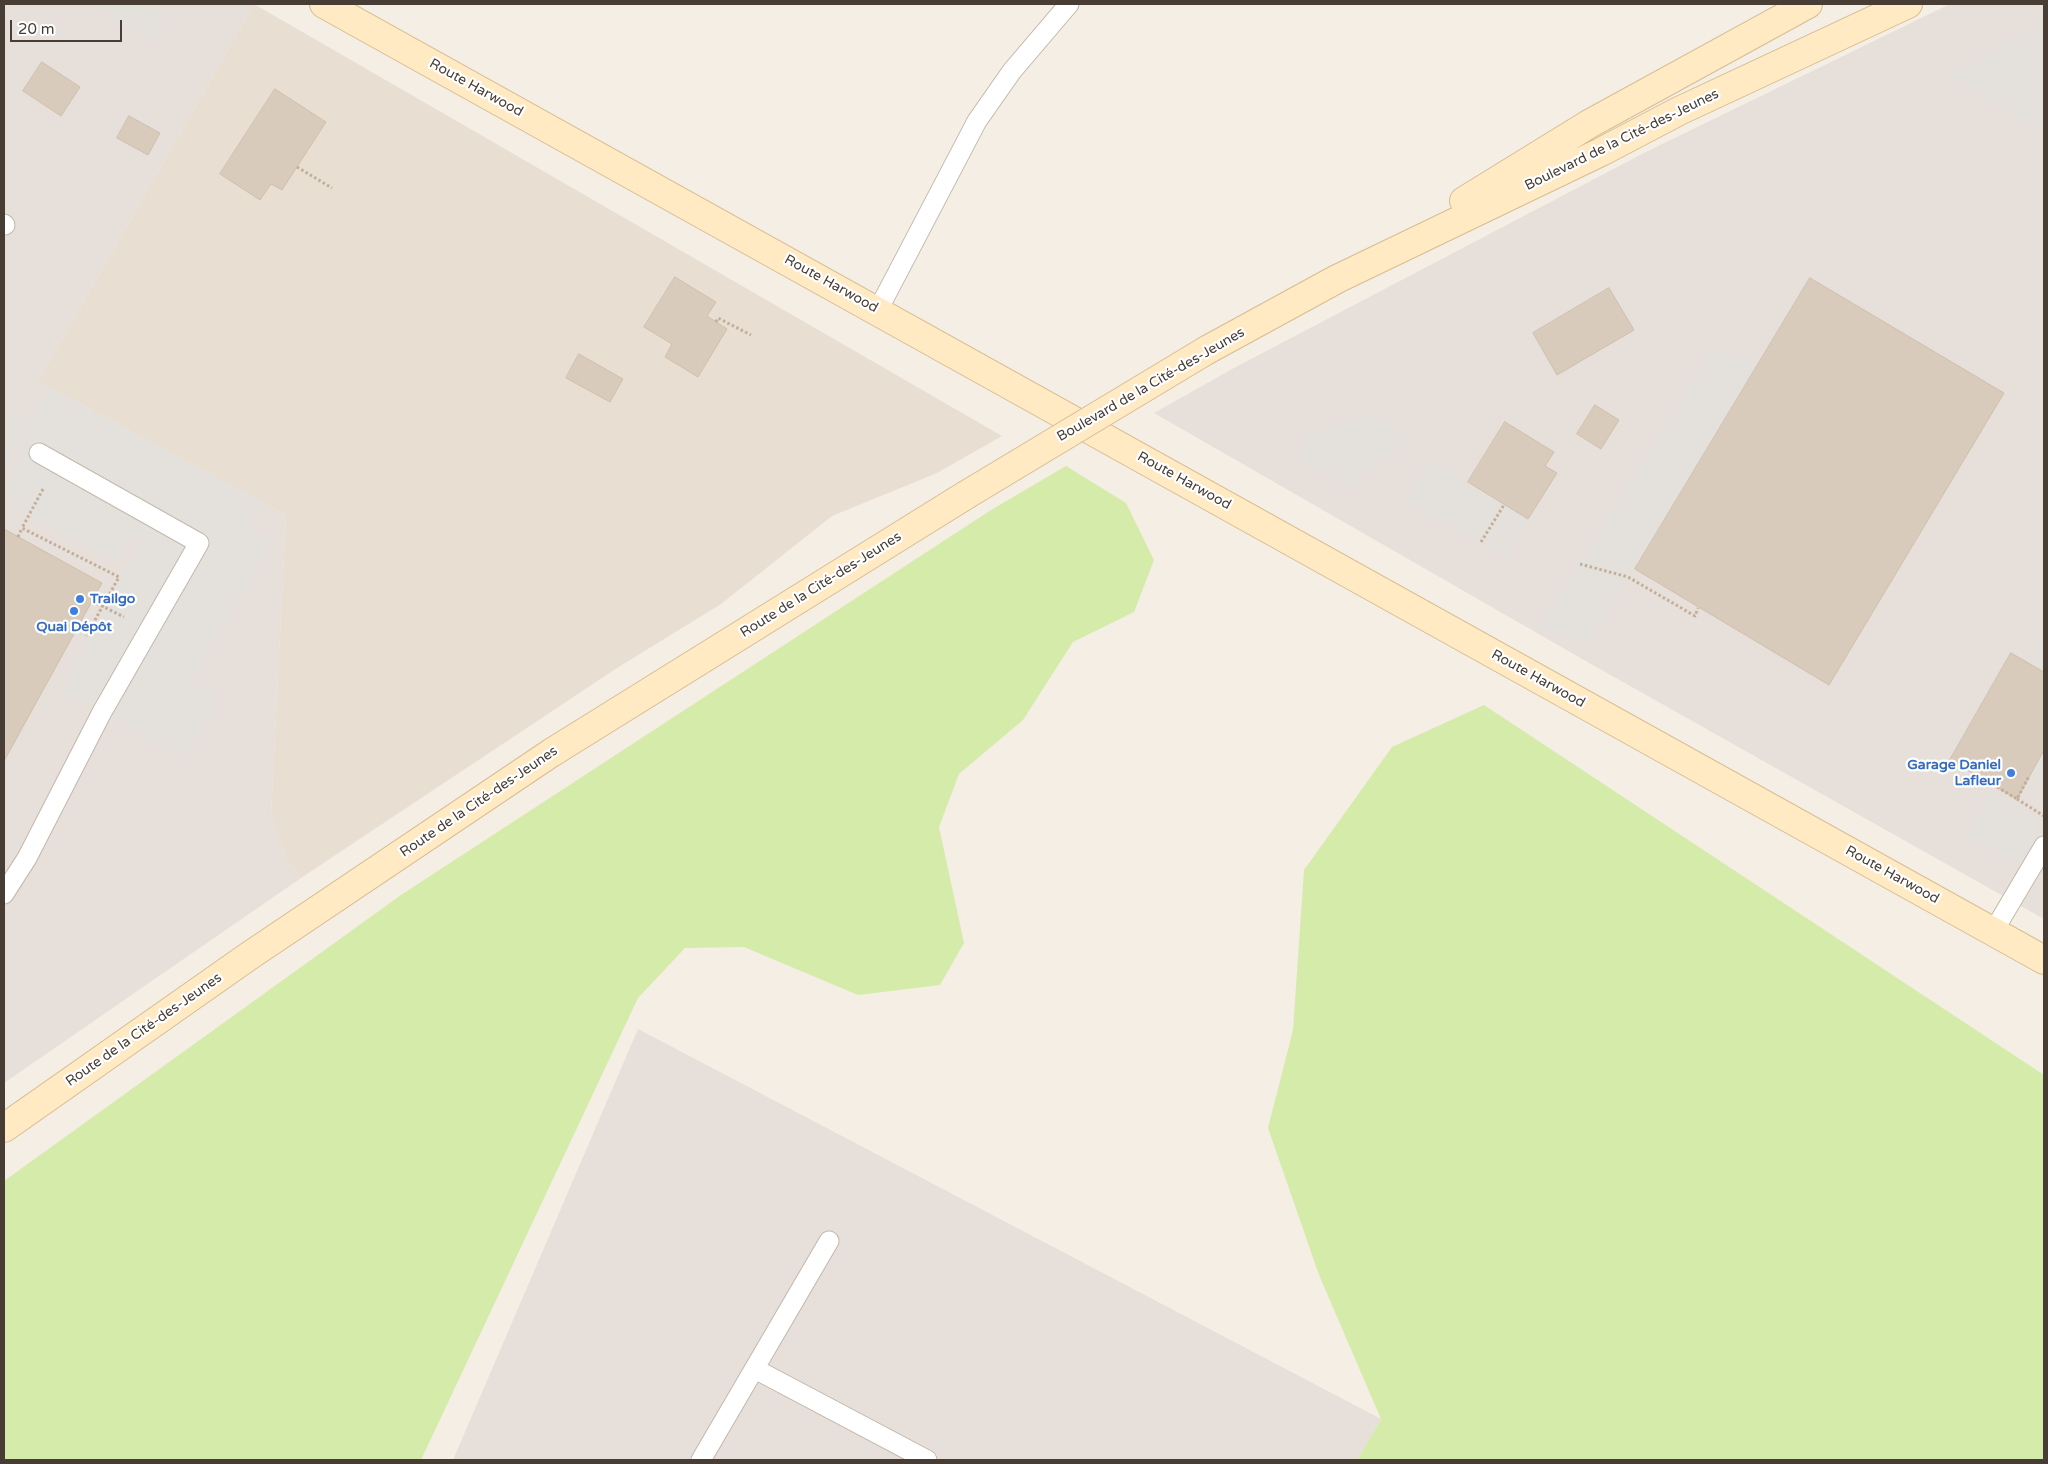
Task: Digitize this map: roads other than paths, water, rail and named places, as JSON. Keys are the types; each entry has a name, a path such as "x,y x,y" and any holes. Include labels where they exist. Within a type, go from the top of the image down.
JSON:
{"main road":[{"name":"Route Harwood","path":"324,4 878,310 2044,960"},
{"name":"Boulevard de la Cité-des-Jeunes","path":"1337,279 1588,124 1808,4"},
{"name":"Boulevard de la Cité-des-Jeunes","path":"966,494 1207,350 1337,279 1601,152 1679,111 1908,4"},
{"name":"Route de la Cité-des-Jeunes","path":"4,1128 258,951 552,753 966,494"}],"lane":[{"path":"878,310 977,121 1012,71 1069,4"},
{"path":"4,894 27,858 102,712 199,544 39,453"},
{"path":"1993,932 2044,846"},
{"path":"701,1460 829,1241"},
{"path":"754,1369 927,1460"}],"place":[{"name":"Trailgo","path":"80,599"},
{"name":"Quai Dépôt","path":"74,611"},
{"name":"Garage Daniel Lafleur","path":"2011,773"}]}
